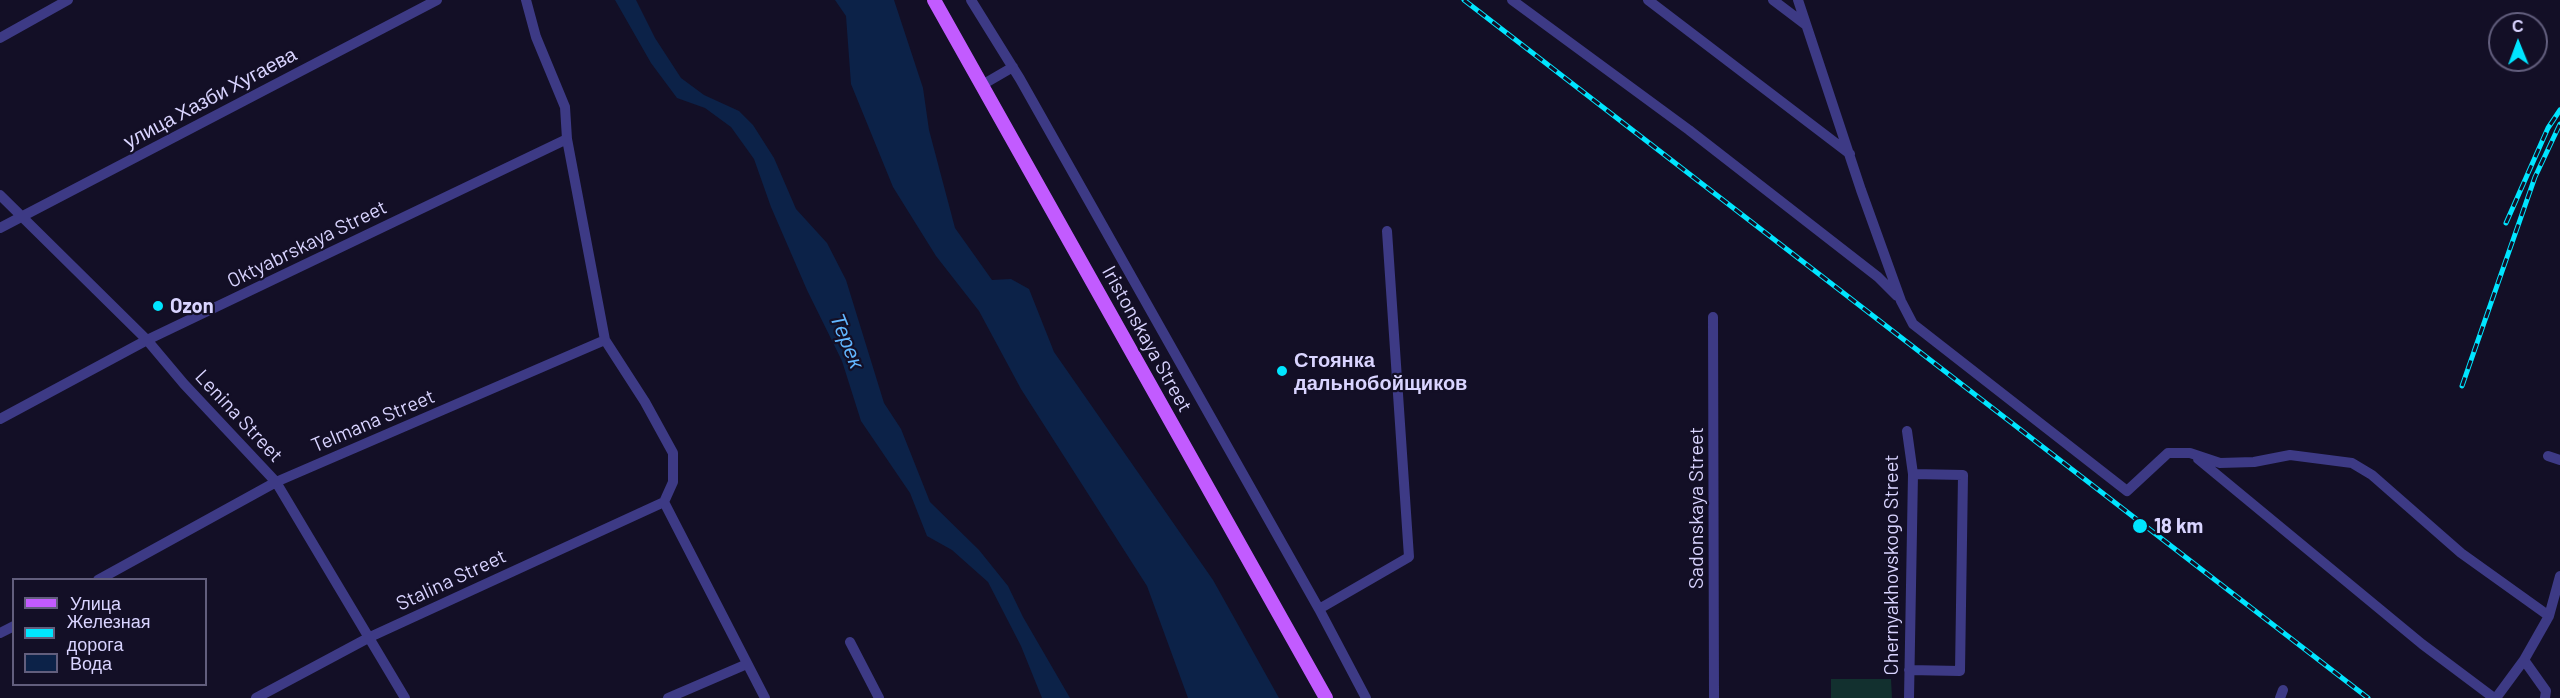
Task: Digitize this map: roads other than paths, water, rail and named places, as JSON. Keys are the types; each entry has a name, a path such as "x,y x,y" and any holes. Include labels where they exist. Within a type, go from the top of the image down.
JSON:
{"main road":[{"name":"Iristonskaya Street","path":"934,0 1326,698"}],"street":[{"path":"0,38 68,0"},
{"name":"улица Хазби Хугаева","path":"0,228 437,0"},
{"path":"526,0 536,37 565,107 567,139 605,340 645,402 673,453 673,482 664,502 765,698"},
{"path":"971,0 1013,67 1319,609 1366,698"},
{"path":"1512,0 1699,137 1878,277 1900,301"},
{"path":"1648,0 1850,154"},
{"path":"1773,0 1806,26"},
{"path":"1798,0 1900,301 1913,324 2127,491 2168,453 2190,453 2220,463 2254,462 2290,455 2352,463 2372,475 2461,553 2549,616"},
{"path":"982,85 1013,67"},
{"name":"Oktyabrskaya Street","path":"0,419 147,340 567,139"},
{"name":"Lenina Street","path":"0,195 147,340 184,384 276,482 405,698"},
{"path":"1319,609 1409,557 1387,231"},
{"name":"Sadonskaya Street","path":"1713,317 1714,698"},
{"name":"Telmana Street","path":"100,578 276,482 605,340"},
{"name":"Chernyakhovskogo Street","path":"1907,431 1913,474 1909,698"},
{"path":"2190,453 2422,644 2495,698 2524,660 2549,616 2560,576"},
{"path":"2548,456 2560,460"},
{"path":"1909,670 1960,671 1963,475 1913,474"},
{"name":"Stalina Street","path":"256,698 370,637 664,502"},
{"path":"850,642 879,698"},
{"path":"2524,660 2546,691 2545,698"},
{"path":"669,698 747,664"}],"water":[{"name":"Терек","path":"615,0 636,0 655,38 681,78 704,95 739,111 753,125 774,158 796,209 827,243 846,280 884,403 901,429 930,502 979,550 1008,586 1023,617 1070,698 1042,698 1021,646 988,582 952,550 927,536 910,493 861,421 842,361 807,290 771,207 754,159 731,127 705,108 677,98 651,63"},
{"path":"835,0 894,0 923,88 929,130 955,228 992,280 1011,279 1029,289 1054,352 1213,580 1279,698 1188,698 1147,586 1021,389 979,311 936,256 893,187 851,84 846,16"}],"railway":[{"path":"1464,0 2368,698"},
{"path":"2506,223 2548,128 2560,110"},
{"path":"2462,386 2535,177 2560,124"}],"place":[{"name":"Ozon","path":"158,306"},
{"name":"Стоянка дальнобойщиков","path":"1282,371"},
{"name":"18 km","path":"2140,526"}]}
